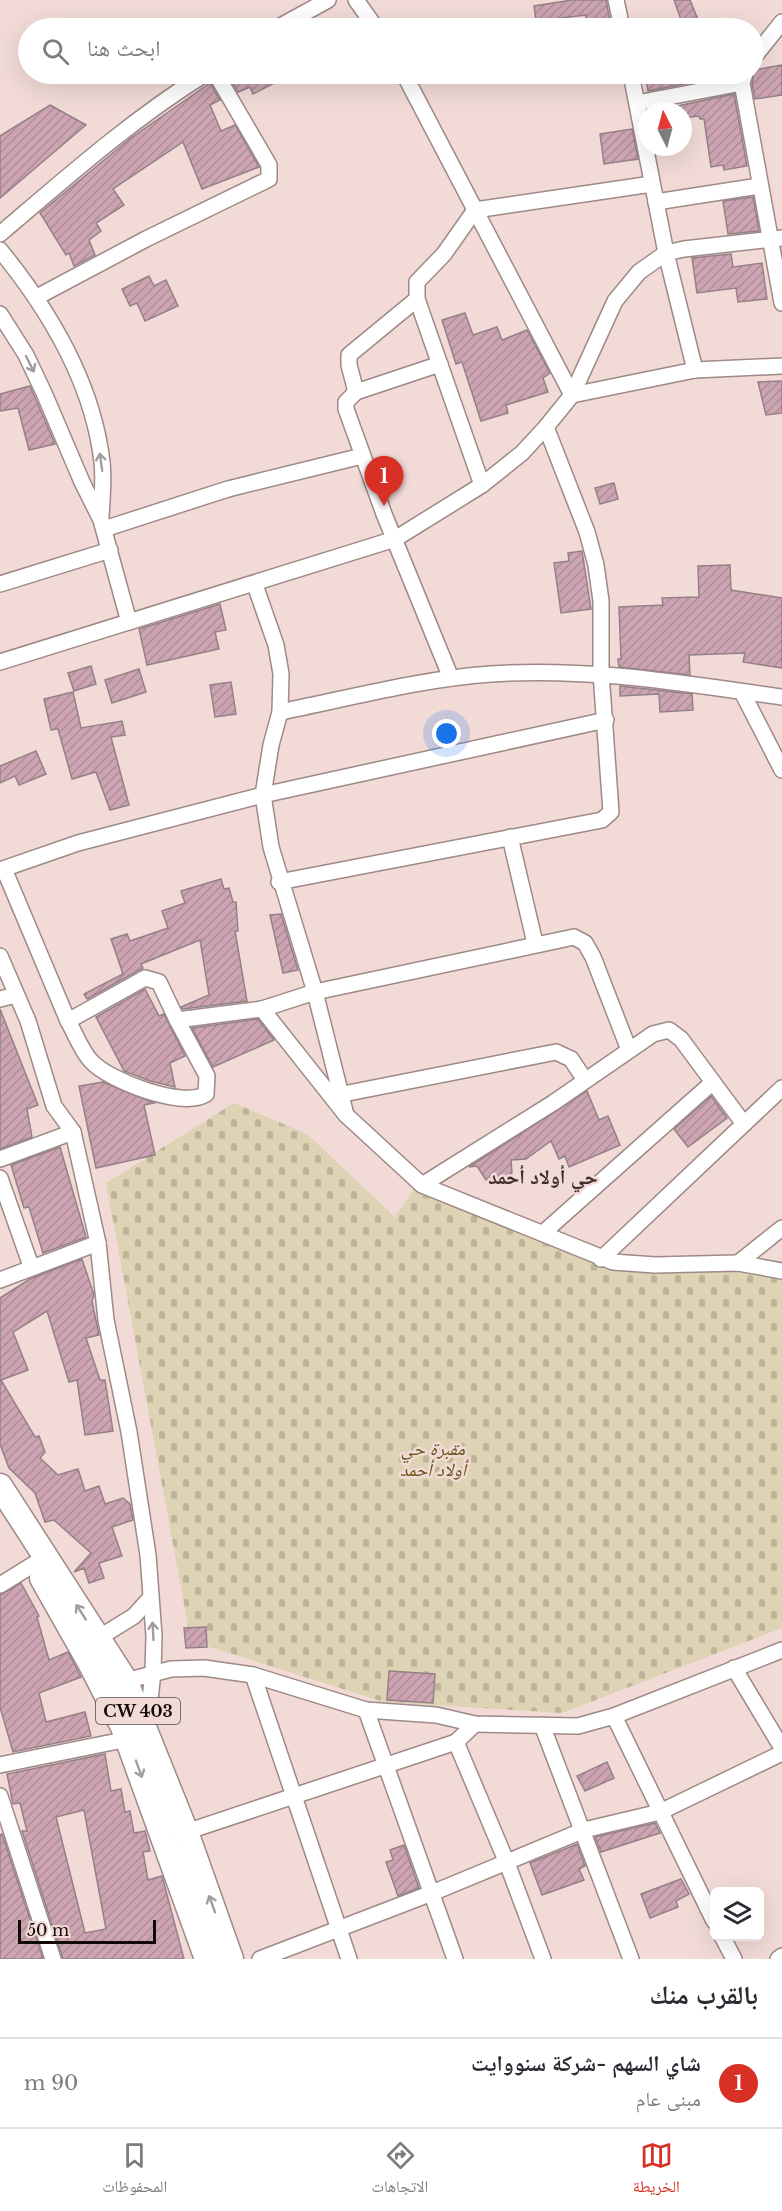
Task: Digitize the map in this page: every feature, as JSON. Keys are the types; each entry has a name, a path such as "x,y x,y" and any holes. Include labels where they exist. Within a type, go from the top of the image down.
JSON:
{"main road":[{"name":"CW 403","path":"0,1486 114,1684 186,1832 231,1959"},
{"name":"CW 403","path":"0,1516 90,1643"},
{"name":"CW 403","path":"137,1735 207,1959"}],"street":[{"path":"295,18 328,0"},
{"path":"356,0 369,18"},
{"path":"616,0 620,18"},
{"path":"764,44 782,22"},
{"path":"0,234 103,147 189,84"},
{"path":"37,297 146,239 269,179 269,165 222,84"},
{"path":"409,84 572,395"},
{"path":"633,84 666,253 695,370"},
{"path":"637,103 718,84"},
{"path":"745,84 759,186 776,239 782,303"},
{"path":"482,485 417,299 416,286 419,278 444,254 475,210 652,184"},
{"path":"656,202 759,186"},
{"path":"0,662 255,585 395,539 482,485 522,453 546,427 572,395 615,302 639,272 666,253 776,239"},
{"path":"0,250 37,297 74,368 91,412 101,459 103,525"},
{"path":"356,392 349,365 349,355 417,299"},
{"path":"0,314 26,355 103,525 129,622"},
{"path":"440,364 356,392 346,402 346,409 362,456 451,678"},
{"path":"572,395 695,370 782,366"},
{"path":"279,882 607,817 612,806 601,673 601,602 596,566 587,532 546,427"},
{"path":"103,525 228,489 362,456"},
{"path":"0,584 110,550"},
{"path":"255,585 276,645 281,674 280,712 271,745 263,795 271,847 279,882 315,992 343,1094 346,1115"},
{"path":"280,712 451,678 492,674 601,673 782,697"},
{"path":"742,692 782,770"},
{"path":"68,1020 145,978 159,982 207,1076 206,1094 197,1099 134,1087 108,1076 90,1060 68,1020 2,869 78,843 263,795 606,720"},
{"path":"510,837 535,943"},
{"path":"177,1020 262,1009 315,992 565,937 580,938 593,957 629,1050"},
{"path":"0,956 41,1060 54,1106 73,1132 98,1243 106,1320 142,1506 151,1597 153,1672 137,1735 0,1765"},
{"path":"0,999 16,995"},
{"path":"262,1009 346,1115 422,1185 543,1233 601,1259 631,1264 738,1263 782,1271"},
{"path":"422,1185 653,1034 669,1030 674,1032 744,1124"},
{"path":"343,1094 556,1052 571,1059 585,1080"},
{"path":"543,1233 713,1082"},
{"path":"601,1259 782,1088"},
{"path":"0,1159 73,1132"},
{"path":"0,1178 31,1266"},
{"path":"738,1263 782,1227"},
{"path":"0,1280 31,1266 98,1243"},
{"path":"0,1585 34,1564"},
{"path":"90,1643 134,1616 151,1597"},
{"path":"114,1684 153,1672 204,1668 253,1675 366,1710 436,1715 475,1724 578,1726 614,1716 782,1650"},
{"path":"734,1668 782,1748"},
{"path":"253,1675 349,1959"},
{"path":"366,1710 455,1959"},
{"path":"614,1716 710,1913"},
{"path":"186,1832 294,1798 456,1742 475,1724"},
{"path":"542,1725 584,1830 631,1959"},
{"path":"456,1742 507,1863 543,1959"},
{"path":"260,1959 432,1893 584,1830 660,1812 782,1753"},
{"path":"0,1796 53,1959"},
{"path":"725,1941 734,1959"},
{"path":"778,1959 782,1956"}],"green space":[{"name":"مقبرة حي أولاد أحمد","path":"234,1103 307,1134 395,1217 415,1187 614,1268 738,1266 782,1272 782,1628 562,1713 384,1702 191,1641 106,1183"}],"building":[{"path":"572,0 606,0 609,18 586,18 586,15 536,18 534,6"},
{"path":"674,0 690,0 697,18 680,18"},
{"path":"782,65 782,95 755,99 752,84 764,84 764,68"},
{"path":"211,84 220,100 210,105 221,131 235,125 259,167 202,189 183,142 113,189 124,205 96,223 101,231 89,240 95,255 74,266 69,253 66,255 40,213 131,138"},
{"path":"233,84 272,84 253,94 250,87 238,92"},
{"path":"647,84 684,84 648,91"},
{"path":"734,94 747,166 724,170 723,165 711,167 704,119 700,119 699,116 692,117 692,103"},
{"path":"50,105 86,125 0,198 0,136"},
{"path":"632,129 638,159 604,164 600,134"},
{"path":"753,197 759,231 728,234 723,201"},
{"path":"731,254 733,267 762,263 767,299 738,302 736,288 697,293 692,258"},
{"path":"149,276 154,286 166,280 178,306 145,321 137,303 130,306 122,289"},
{"path":"465,313 473,335 497,327 502,340 527,330 550,373 543,378 548,392 506,405 508,413 481,421 462,362 456,364 442,320"},
{"path":"782,381 782,413 766,415 758,382"},
{"path":"30,386 55,444 29,450 18,408 0,411 0,394"},
{"path":"614,483 618,499 600,504 595,488"},
{"path":"582,551 591,609 561,613 554,563 569,561 568,553"},
{"path":"730,565 731,590 782,598 782,668 743,662 745,653 689,655 690,675 619,667 618,659 621,659 619,607 663,605 662,598 699,597 698,566"},
{"path":"220,604 226,630 215,632 219,649 147,665 139,629"},
{"path":"91,666 96,684 74,691 68,673"},
{"path":"139,669 146,692 112,703 105,680"},
{"path":"231,682 236,714 215,717 210,685"},
{"path":"620,686 692,694 693,710 660,712 659,694 620,696"},
{"path":"73,692 81,728 122,721 125,735 111,737 129,805 110,810 96,772 72,779 58,729 51,730 44,699"},
{"path":"36,751 46,774 19,785 15,776 0,783 0,766"},
{"path":"221,879 224,889 229,888 233,902 236,902 238,931 235,931 247,1001 183,1009 181,1007 209,995 200,940 141,964 143,968 87,999 84,994 123,974 111,939 127,934 130,941 168,928 162,911 185,903 181,891"},
{"path":"281,914 298,970 283,973 270,915"},
{"path":"145,989 159,1016 164,1014 185,1056 170,1063 175,1087 124,1071 96,1017"},
{"path":"0,1009 38,1105 27,1109 32,1137 0,1149"},
{"path":"258,1019 274,1040 213,1067 192,1028"},
{"path":"103,1082 154,1103 144,1105 155,1155 96,1168 79,1086"},
{"path":"587,1091 599,1120 608,1116 620,1145 569,1167 565,1156 559,1159 551,1141 526,1159 511,1160 512,1173 504,1179 486,1180 477,1166 469,1167"},
{"path":"711,1096 727,1118 688,1147 674,1129"},
{"path":"60,1147 86,1237 43,1253 29,1207 24,1208 11,1165"},
{"path":"82,1259 94,1295 92,1301 99,1335 86,1338 100,1380 105,1380 113,1431 85,1435 77,1380 69,1382 47,1311 13,1332 28,1370 1,1380 35,1437 39,1436 45,1452 40,1458 58,1475 78,1469 85,1491 99,1486 105,1504 123,1498 130,1504 133,1520 112,1527 122,1556 99,1563 104,1578 89,1583 84,1568 74,1572 91,1553 54,1520 45,1522 35,1493 9,1468 0,1444 0,1298 30,1279"},
{"path":"21,1583 39,1616 37,1617 49,1660 68,1652 81,1677 39,1693 46,1722 85,1712 91,1736 13,1752 0,1707 0,1595"},
{"path":"206,1627 207,1647 186,1648 184,1628"},
{"path":"389,1671 435,1674 433,1703 387,1700"},
{"path":"105,1754 111,1791 121,1789 125,1812 130,1811 134,1833 145,1831 150,1851 143,1852 148,1880 162,1876 184,1959 63,1959 22,1831 27,1831 20,1803 13,1804 7,1774","holes":["84,1810 106,1929 85,1933 56,1817"]},
{"path":"607,1762 614,1778 585,1791 577,1776"},
{"path":"655,1823 660,1833 601,1852 595,1837"},
{"path":"2,1834 43,1959 0,1959 0,1835"},
{"path":"577,1844 585,1866 579,1869 584,1880 542,1895 530,1863"},
{"path":"404,1845 419,1888 398,1896 386,1862 393,1860 390,1850"},
{"path":"681,1879 689,1894 676,1901 678,1907 650,1918 641,1894"}],"place":[{"name":"شاي السهم -شركة سنووايت","path":"384,506"}],"district":[{"name":"حي أولاد أحمد","path":"543,1177"}]}
